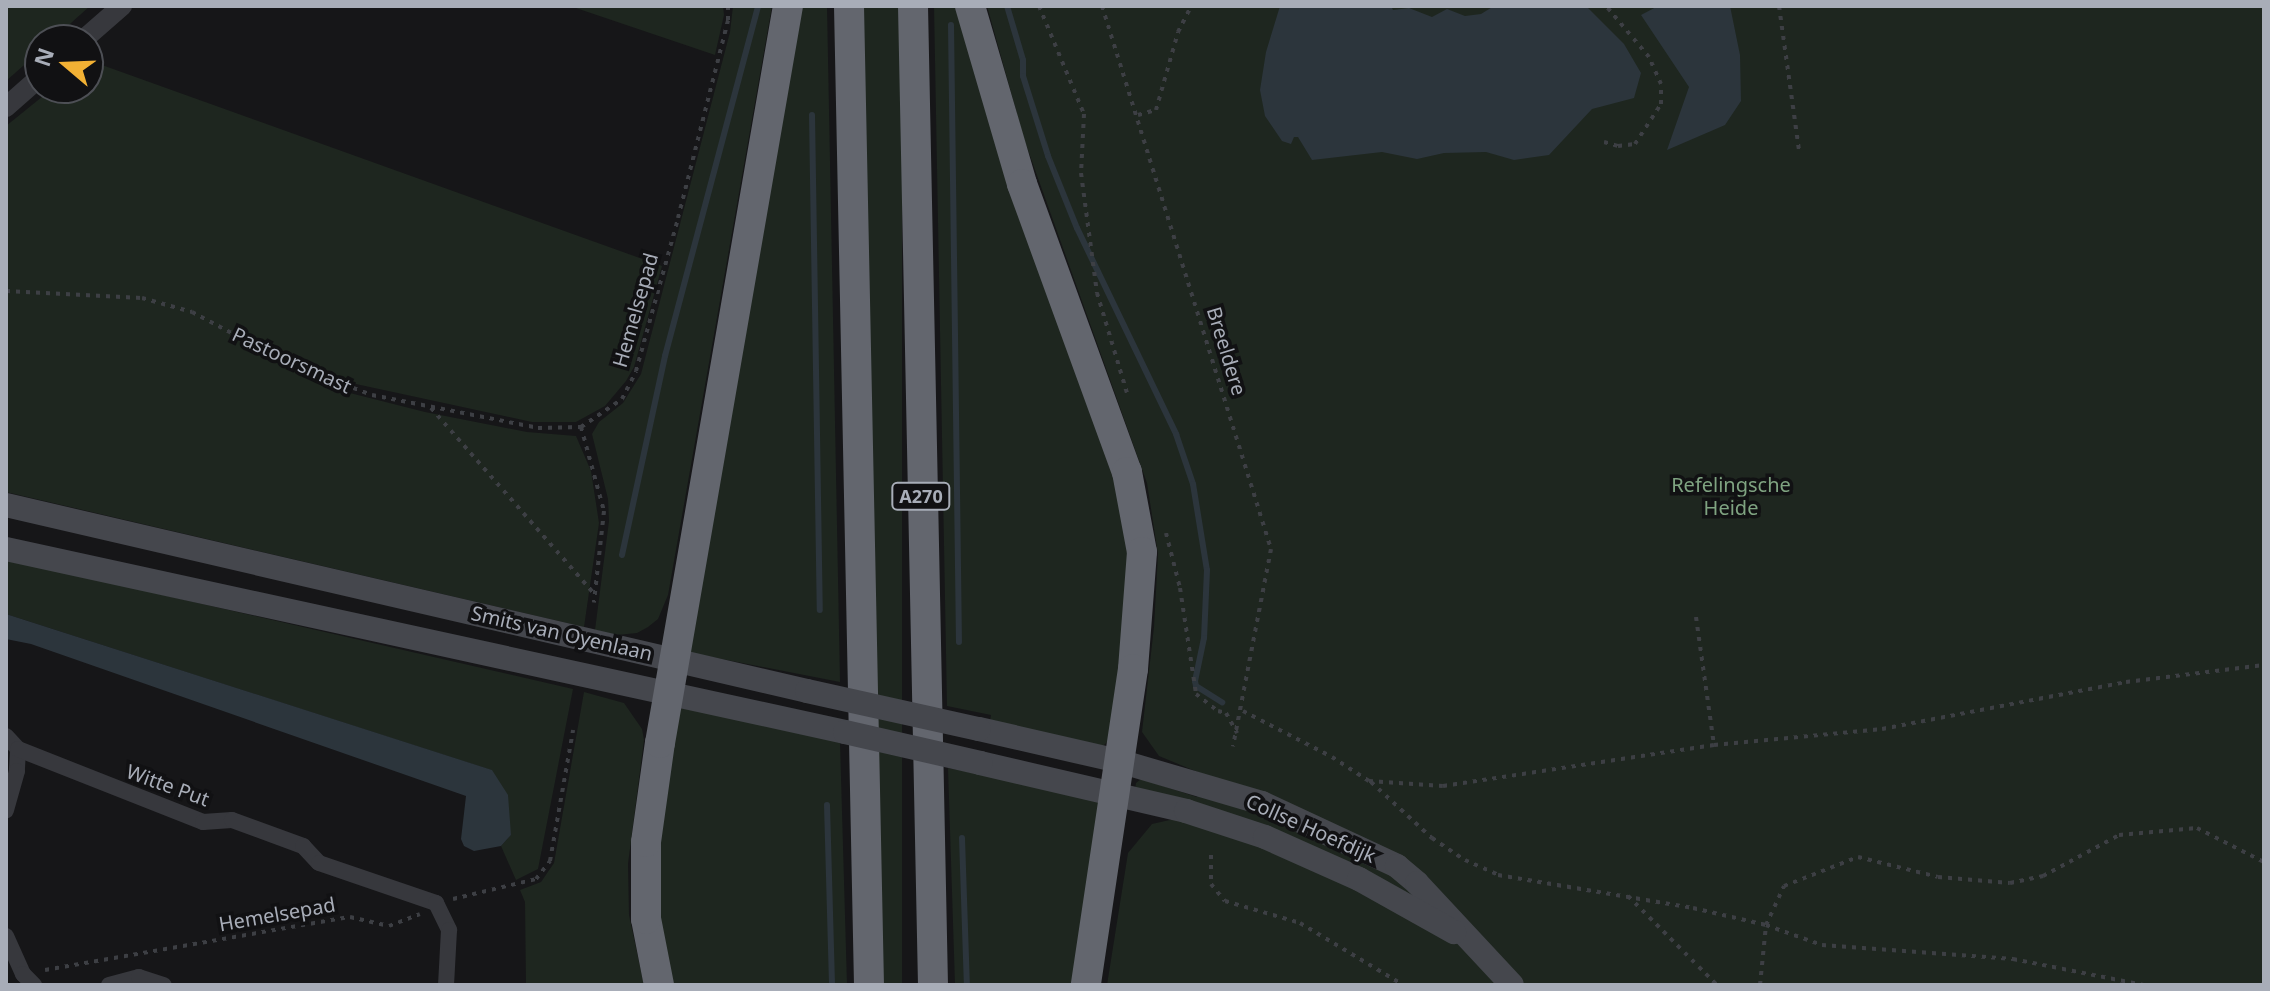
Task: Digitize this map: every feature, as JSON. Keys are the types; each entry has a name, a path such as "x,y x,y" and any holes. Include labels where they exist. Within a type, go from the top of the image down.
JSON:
{"highway":[{"path":"659,985 649,942 644,886 646,842 669,692 788,6"},
{"path":"849,6 869,985"},
{"name":"A270","path":"913,6 933,985"},
{"path":"970,6 1012,154 1127,472 1142,552 1141,588 1115,793 1086,985"}],"main road":[{"name":"Smits van Oyenlaan","path":"6,505 1119,761"},
{"name":"Smits van Oyenlaan","path":"6,549 302,616 669,692 1115,793"},
{"name":"Collse Hoefdijk","path":"1119,761 1262,803 1397,866 1512,985"},
{"name":"Collse Hoefdijk","path":"1115,793 1186,811 1311,856 1474,943"}],"street":[{"path":"101,24 122,6"},
{"path":"6,107 24,91"},
{"name":"Witte Put","path":"6,736 18,749 203,822 232,820 303,846 319,863 436,903"},
{"path":"6,810 17,771 18,749"},
{"path":"436,903 449,930 446,985"},
{"path":"6,936 29,980"},
{"path":"109,985 139,977 164,985"}],"path":[{"name":"Hemelsepad","path":"581,427 622,399 636,371 690,172 728,20 728,6"},
{"path":"1039,6 1084,114 1081,173 1097,293 1129,398"},
{"name":"Breeldere","path":"1102,6 1271,549 1243,711 1233,746"},
{"path":"1138,115 1156,110 1178,32 1191,6"},
{"path":"1604,142 1618,146 1635,144 1661,104 1661,84 1649,57 1606,6"},
{"path":"1779,6 1799,150"},
{"name":"Pastoorsmast","path":"6,291 142,298 192,312 327,381 372,395 538,428 581,427"},
{"path":"430,407 595,595"},
{"path":"581,427 604,511 594,602"},
{"path":"1165,528 1180,588 1196,694 1218,711 1226,713 1237,733"},
{"path":"1696,617 1714,745"},
{"path":"1369,781 1443,786 1714,745 1882,729 2126,682 2264,665"},
{"path":"1243,711 1332,757 1369,781 1432,838 1498,875 1627,896 1766,925 1822,945 2013,959 2143,985"},
{"name":"Hemelsepad","path":"29,980 350,917 389,926 416,917 436,903 536,879 550,861 573,730"},
{"path":"1760,985 1766,925 1784,886 1858,857 1938,877 2010,883 2043,876 2119,835 2197,828 2264,862"},
{"path":"1211,855 1211,884 1225,901 1300,923 1403,985"},
{"path":"1627,896 1717,985"}],"green space":[{"path":"6,6 90,6 70,24 24,24 24,65 6,81"},
{"path":"570,6 723,6 724,15 715,55"},
{"path":"733,6 772,6 668,595 658,619 648,627 637,633 617,635 595,630 609,521 608,499 592,434 599,422 623,403 641,374 730,32"},
{"path":"797,6 827,6 840,682 691,653 687,644"},
{"path":"861,6 902,6 902,985 861,985"},
{"path":"934,6 963,6 1125,489 1133,604 1108,741 1103,746 990,721 991,715 947,706"},
{"name":"Refelingsche Heide","path":"987,6 2264,6 2264,985 1107,985 1128,853 1152,824 1174,819 1135,789 1136,783 1141,779 1197,797 1200,773 1159,756 1142,732 1154,627 1158,554 1147,483 1024,139"},
{"path":"104,66 662,266 634,367 605,406 576,422 532,422 342,381 342,391 425,412 527,432 576,436 591,471 599,523 584,627 6,492 6,126 33,104 104,104"},
{"path":"6,559 573,689 538,869 516,880 501,846 511,835 491,770 6,614"},
{"path":"584,692 624,703 642,729 644,740 628,864 629,915 644,985 526,985 525,902 520,890 541,882 554,863"},
{"path":"678,707 840,742 847,985 671,985 654,883"},
{"path":"948,768 1100,798 1073,985 955,985"}],"shaded area":[{"path":"1280,6 1391,6 1393,10 1409,8 1432,17 1447,9 1465,16 1481,14 1494,6 1586,6 1624,44 1641,73 1634,98 1592,109 1549,155 1514,160 1486,152 1444,153 1417,159 1382,152 1312,160 1298,137 1294,137 1291,144 1282,141 1265,116 1260,90 1266,52"},
{"path":"1658,6 1730,6 1740,55 1741,101 1725,125 1667,150 1689,87 1641,15"},
{"path":"6,614 492,770 508,795 511,835 501,846 474,851 464,846 461,839 466,796 31,644 6,639"}],"waterway":[{"path":"622,555 665,356 758,6"},
{"path":"1007,6 1023,60 1023,76 1048,156 1077,228 1176,434 1193,484 1207,570 1204,638 1195,681 1196,686 1222,702"},
{"path":"951,25 959,642"},
{"path":"812,115 820,610"},
{"path":"827,805 832,985"},
{"path":"962,838 967,985"}]}
